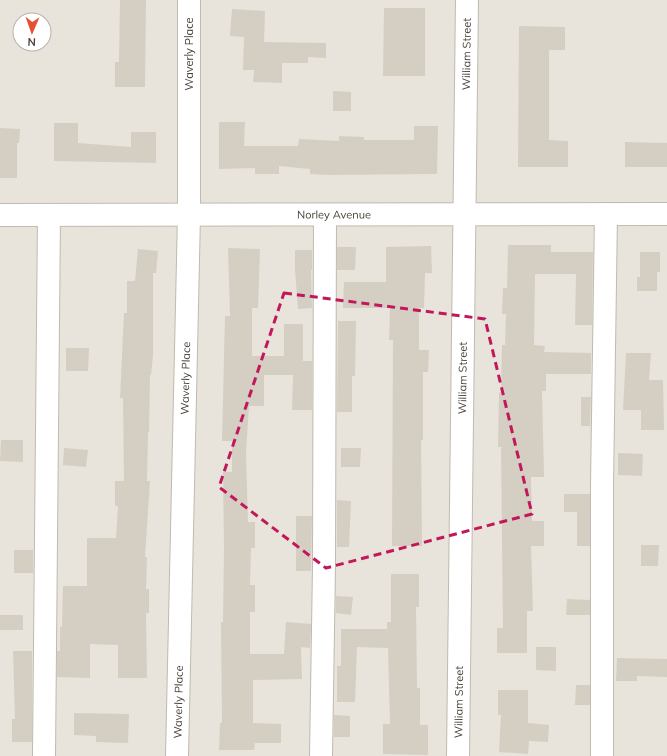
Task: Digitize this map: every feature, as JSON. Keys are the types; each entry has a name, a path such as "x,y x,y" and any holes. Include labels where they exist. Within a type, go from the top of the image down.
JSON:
{"street":[{"name":"Waverly Place","path":"177,756 189,215 189,0"},
{"name":"William Street","path":"458,756 463,214 467,0"},
{"path":"602,756 602,486 606,214"},
{"name":"Norley Avenue","path":"0,215 667,214"},
{"path":"44,756 49,215"},
{"path":"322,756 325,215"}],"highlighted area":[{"path":"284,293 485,319 532,514 326,568 219,487"}],"shaded area":[{"path":"0,0 667,0 667,756 0,756"}],"building":[{"path":"120,0 146,0 145,87 115,87 115,62 119,62"},
{"path":"384,8 425,8 425,76 383,76"},
{"path":"232,9 265,11 264,42 326,43 326,58 308,57 308,63 282,63 282,83 253,82 254,70 243,70 244,37 230,36"},
{"path":"519,26 565,27 565,50 549,50 549,140 568,141 568,167 518,167"},
{"path":"333,91 351,92 351,111 333,111"},
{"path":"219,122 245,122 244,146 298,146 299,139 339,141 339,136 364,137 364,140 414,140 414,126 438,126 437,174 328,175 310,174 310,169 279,166 279,174 255,174 255,168 219,169"},
{"path":"54,123 78,123 78,143 131,147 131,132 156,132 156,163 54,161"},
{"path":"0,128 20,129 19,143 17,143 17,178 0,178"},
{"path":"625,142 667,143 667,167 625,167"},
{"path":"508,245 551,245 551,252 593,252 592,325 575,325 576,274 535,274 534,345 545,346 544,352 591,353 591,374 546,374 546,391 542,391 544,477 531,477 532,521 544,521 544,546 531,546 533,611 527,611 527,653 497,653 497,628 503,628 501,447 498,447 499,393 501,392 502,345 505,345 506,314 502,314 503,288 507,288"},
{"path":"431,246 432,273 425,273 424,308 419,308 419,350 429,350 428,372 423,372 423,440 421,440 422,546 392,546 393,340 389,340 390,308 343,308 344,282 386,282 386,247"},
{"path":"337,247 356,247 355,270 337,270"},
{"path":"228,248 260,249 258,308 252,308 252,356 284,356 284,324 303,324 303,361 312,361 312,410 292,410 293,375 264,375 264,406 249,406 246,453 248,522 255,522 255,548 251,548 250,585 255,585 255,612 250,612 250,654 284,654 286,622 311,624 310,648 301,647 302,679 253,680 253,723 281,724 281,743 255,743 254,750 219,750 220,723 222,723 221,622 223,622 224,547 223,472 232,472 232,441 222,441 225,316 230,316"},
{"path":"138,249 158,251 156,273 153,273 153,355 150,375 148,432 147,481 150,481 145,557 147,557 146,589 149,589 149,613 146,613 147,678 118,678 118,645 90,644 90,678 57,677 57,651 60,651 63,586 87,586 87,538 116,538 118,506 115,506 115,481 124,481 123,398 120,398 124,313 127,313 127,281 135,281"},
{"path":"295,250 312,250 312,308 298,309"},
{"path":"640,252 660,252 660,272 657,272 657,291 637,291 637,277 640,277"},
{"path":"338,321 356,321 355,376 352,376 352,412 337,412"},
{"path":"66,348 89,348 88,371 66,371"},
{"path":"626,353 651,353 649,380 663,380 664,430 641,430 641,410 623,410"},
{"path":"581,397 591,397 590,426 581,426"},
{"path":"1,440 23,440 23,462 0,461"},
{"path":"64,448 88,450 86,467 63,465"},
{"path":"341,448 361,448 360,467 341,467"},
{"path":"618,453 643,454 642,476 618,475"},
{"path":"564,494 590,494 590,546 577,546 577,512 564,512"},
{"path":"337,500 351,501 349,547 337,547"},
{"path":"296,516 312,516 311,571 296,571"},
{"path":"641,545 659,545 658,566 641,566"},
{"path":"14,550 33,550 33,573 14,573"},
{"path":"391,574 419,574 419,607 416,607 417,688 420,688 420,725 428,725 428,755 383,754 383,724 390,724 388,648 357,647 355,702 337,702 337,666 341,666 341,629 387,629 387,622 391,622"},
{"path":"336,596 353,597 351,615 336,613"},
{"path":"567,599 590,600 590,615 566,615"},
{"path":"0,615 23,615 23,630 0,630"},
{"path":"536,647 556,647 556,671 536,670"},
{"path":"13,651 32,651 32,742 12,742 12,719 15,719"},
{"path":"617,658 667,659 667,677 637,676 637,681 616,681"},
{"path":"576,685 590,685 590,705 575,705"},
{"path":"498,690 528,690 528,723 549,725 548,742 529,741 528,754 499,752 501,715 498,715"},
{"path":"74,713 129,714 128,743 96,742 96,736 74,735"},
{"path":"334,715 350,716 350,737 334,737"}]}
